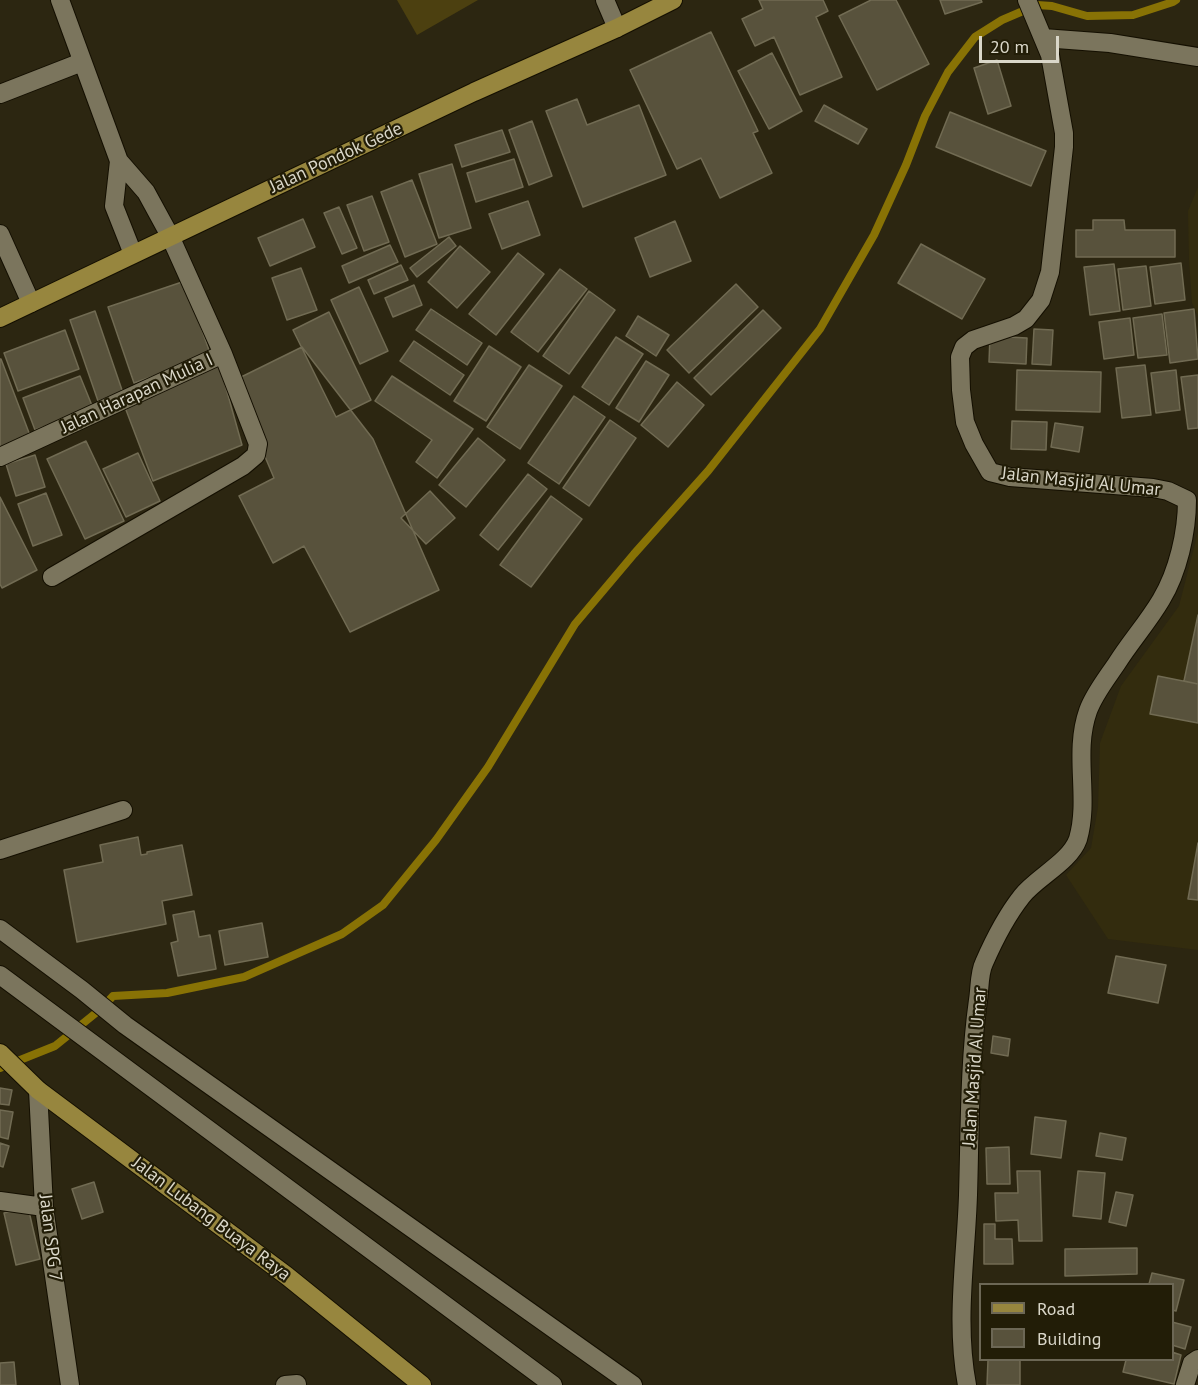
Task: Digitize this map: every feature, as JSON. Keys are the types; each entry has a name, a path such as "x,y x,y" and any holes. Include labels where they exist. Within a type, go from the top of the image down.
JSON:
{"main road":[{"name":"Jalan Pondok Gede","path":"0,318 514,73 617,28 673,0"},
{"name":"Jalan Lubang Buaya Raya","path":"0,1053 38,1090 286,1276 422,1385"}],"street":[{"path":"60,0 118,161 114,206 133,254"},
{"path":"605,0 617,28"},
{"name":"Jalan Masjid Al Umar","path":"967,1385 963,1366 961,1291 967,1228 975,1020 983,965 1022,896 1068,856 1077,841 1082,816 1082,742 1088,712 1097,692 1162,598 1178,561 1187,511 1192,501 1168,491 1153,488 1010,477 990,472 965,422 960,357 964,347 973,340 1014,326 1026,319 1041,300 1050,272 1064,134 1055,79 1043,38 1027,0"},
{"path":"1043,38 1110,43 1198,57"},
{"path":"0,94 82,62"},
{"name":"Jalan Harapan Mulia I","path":"0,457 223,354 170,236 146,192 118,161"},
{"path":"0,234 31,303"},
{"path":"51,577 243,466 256,455 258,444 223,354"},
{"path":"0,850 123,810"},
{"path":"0,929 82,990 125,1026 633,1385"},
{"path":"0,975 553,1385"},
{"name":"Jalan SPG 7","path":"38,1090 44,1207 70,1385"},
{"path":"0,1201 44,1207"},
{"path":"1185,1385 1192,1363 1198,1359"}],"shaded area":[{"path":"397,0 478,0 417,35"},
{"path":"1198,187 1198,316 1192,303 1188,211"},
{"path":"1198,532 1198,950 1108,939 1066,875 1091,848 1098,807 1100,743 1121,686 1179,606"}],"building":[{"path":"759,0 823,0 828,11 816,17 842,77 800,95 774,37 755,46 742,19 763,9"},
{"path":"871,0 896,0 929,64 877,90 839,16"},
{"path":"940,0 981,0 982,2 945,14"},
{"path":"711,32 758,131 753,133 772,173 720,198 701,158 677,169 630,70"},
{"path":"772,53 802,111 769,129 738,71"},
{"path":"997,60 1011,106 988,114 974,68"},
{"path":"577,99 587,125 639,105 666,175 583,207 546,111"},
{"path":"824,105 867,129 858,144 815,121"},
{"path":"950,112 1046,151 1031,186 936,147"},
{"path":"532,121 552,176 529,185 509,130"},
{"path":"502,130 510,152 462,167 455,145"},
{"path":"514,159 523,187 476,202 467,173"},
{"path":"452,164 471,228 439,238 419,174"},
{"path":"412,180 437,244 405,257 381,192"},
{"path":"372,196 389,242 364,251 347,205"},
{"path":"528,201 540,235 502,249 489,214"},
{"path":"339,207 357,248 342,254 324,213"},
{"path":"303,219 315,247 270,266 258,238"},
{"path":"1093,220 1124,220 1125,230 1175,230 1175,257 1076,257 1076,230 1093,230"},
{"path":"675,221 691,261 650,277 635,238"},
{"path":"449,237 456,246 417,277 410,268"},
{"path":"921,244 985,279 962,319 898,283"},
{"path":"390,245 398,262 349,283 342,266"},
{"path":"460,246 490,272 457,308 428,282"},
{"path":"518,253 544,274 496,335 469,314"},
{"path":"1181,263 1185,300 1155,304 1150,267"},
{"path":"1114,264 1120,311 1090,315 1084,267"},
{"path":"401,265 408,280 374,294 368,280"},
{"path":"1146,266 1151,306 1123,310 1118,269"},
{"path":"301,268 317,310 287,320 272,278"},
{"path":"560,269 587,289 538,352 511,332"},
{"path":"185,281 211,356 134,383 108,307"},
{"path":"736,284 758,307 689,373 667,350"},
{"path":"414,285 422,305 393,317 385,298"},
{"path":"359,287 388,351 360,364 331,300"},
{"path":"589,291 615,310 569,374 543,356"},
{"path":"431,309 482,343 467,365 416,330"},
{"path":"1194,309 1198,359 1170,363 1164,313"},
{"path":"763,310 781,328 711,395 694,378"},
{"path":"95,311 123,393 98,401 70,320"},
{"path":"329,312 371,400 336,417 293,330"},
{"path":"1162,314 1167,355 1138,358 1133,318"},
{"path":"638,316 669,335 656,356 626,336"},
{"path":"1130,318 1134,355 1104,359 1099,322"},
{"path":"1034,329 1053,330 1051,365 1032,364"},
{"path":"65,330 79,369 18,391 4,353"},
{"path":"990,336 1027,338 1026,364 989,362"},
{"path":"616,337 643,354 609,405 582,387"},
{"path":"414,341 464,375 450,395 400,361"},
{"path":"489,346 521,367 486,421 454,401"},
{"path":"302,347 373,439 439,590 350,632 304,546 273,563 239,496 274,478 233,381"},
{"path":"0,359 31,438 0,449"},
{"path":"646,361 669,375 639,422 616,408"},
{"path":"219,363 242,445 153,481 123,402"},
{"path":"529,365 562,386 520,449 487,427"},
{"path":"1145,365 1151,415 1122,418 1116,368"},
{"path":"1017,370 1101,372 1100,412 1016,410"},
{"path":"1176,370 1180,410 1156,413 1151,373"},
{"path":"1198,375 1198,428 1188,429 1181,377"},
{"path":"80,376 93,408 35,430 23,398"},
{"path":"392,376 473,429 437,478 416,462 432,440 375,401"},
{"path":"677,382 704,405 668,447 641,425"},
{"path":"574,396 605,417 559,484 528,463"},
{"path":"610,420 636,438 589,506 563,488"},
{"path":"1012,421 1047,422 1046,450 1011,449"},
{"path":"1055,423 1083,427 1079,452 1051,447"},
{"path":"478,438 505,460 466,507 439,485"},
{"path":"86,441 124,521 85,539 47,459"},
{"path":"138,453 160,501 126,517 103,469"},
{"path":"35,455 45,487 16,496 6,464"},
{"path":"528,474 547,489 498,550 480,535"},
{"path":"430,491 455,518 426,544 401,518"},
{"path":"46,493 62,535 33,546 18,504"},
{"path":"551,496 582,519 531,587 500,565"},
{"path":"0,497 37,570 2,588 0,584"},
{"path":"1198,615 1198,684 1184,681"},
{"path":"1158,676 1198,684 1198,723 1150,714"},
{"path":"138,837 141,855 182,845 192,895 162,901 166,924 77,942 64,870 103,862 100,845"},
{"path":"1198,843 1198,900 1188,899"},
{"path":"194,911 199,937 210,935 216,969 178,976 171,943 178,941 173,915"},
{"path":"262,923 268,957 225,965 219,931"},
{"path":"1116,956 1166,965 1158,1003 1108,993"},
{"path":"993,1036 1010,1039 1008,1056 991,1053"},
{"path":"0,1088 12,1090 9,1105 0,1104"},
{"path":"0,1110 13,1112 8,1139 0,1137"},
{"path":"1035,1117 1066,1121 1061,1158 1031,1154"},
{"path":"1100,1133 1126,1138 1122,1160 1096,1156"},
{"path":"0,1143 9,1146 3,1167 0,1166"},
{"path":"1009,1147 1010,1184 987,1184 986,1148"},
{"path":"1017,1171 1040,1171 1042,1241 1019,1241 1018,1220 996,1221 995,1193 1018,1193"},
{"path":"1078,1171 1105,1173 1101,1219 1073,1216"},
{"path":"94,1182 103,1212 82,1219 72,1189"},
{"path":"1116,1192 1133,1195 1126,1226 1109,1222"},
{"path":"28,1207 40,1259 16,1265 4,1213"},
{"path":"984,1224 995,1224 995,1239 1012,1239 1013,1264 984,1264"},
{"path":"1137,1248 1137,1274 1065,1276 1065,1249"},
{"path":"1152,1273 1184,1280 1176,1311 1174,1310 1174,1283 1149,1283"},
{"path":"1174,1323 1191,1327 1185,1349 1174,1346"},
{"path":"1174,1353 1181,1355 1174,1384 1123,1372 1126,1361 1174,1361"},
{"path":"988,1361 1020,1361 1020,1385 987,1385"},
{"path":"14,1362 16,1385 0,1385 0,1363"}],"waterway":[{"path":"0,1068 55,1046 102,1008 113,996 167,993 244,977 342,934 383,905 436,840 488,767 575,624 708,471 820,329 874,235 906,165 925,116 948,72 975,37 1002,20 1037,5 1052,6 1087,16 1133,15 1176,0"}]}
